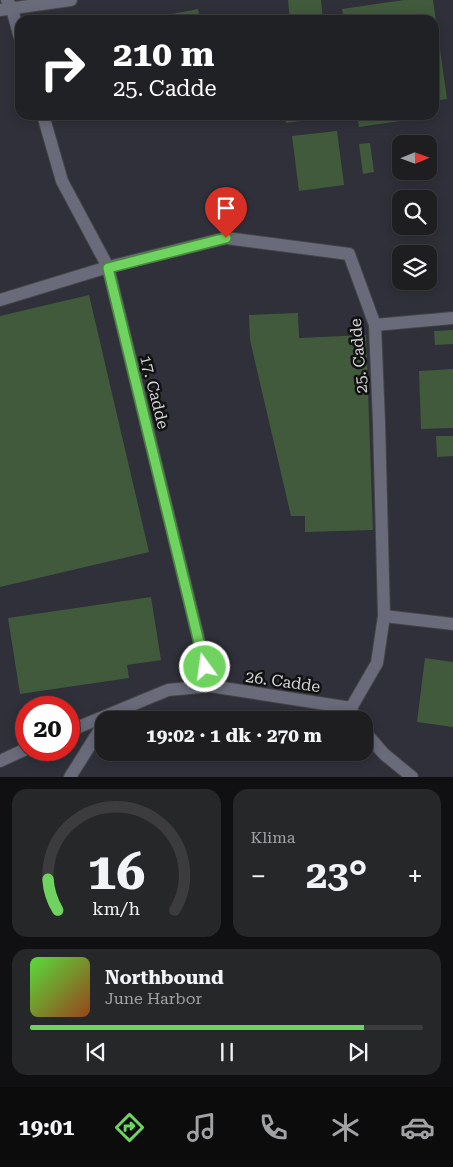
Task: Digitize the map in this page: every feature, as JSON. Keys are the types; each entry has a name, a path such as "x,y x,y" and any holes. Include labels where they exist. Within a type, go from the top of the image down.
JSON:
{"lane":[{"path":"15,27 6,7 71,0"},
{"name":"17. Cadde","path":"44,120 62,181 108,268 210,686"},
{"name":"25. Cadde","path":"108,268 226,238 350,254 375,325 384,616 377,663 351,708"},
{"path":"0,300 108,268"},
{"path":"375,325 453,318"},
{"path":"384,616 453,624"},
{"name":"26. Cadde","path":"122,711 168,690 210,686 351,708"},
{"name":"26. Cadde","path":"80,727 95,722"},
{"path":"70,777 95,736"},
{"path":"373,741 384,754 412,777"},
{"path":"0,761 15,755"}],"shaded area":[{"path":"0,0 453,0 453,777 0,777"}],"building":[{"path":"288,0 321,0 322,15 290,15"},
{"path":"404,0 433,0 435,15 343,15 342,9"},
{"path":"198,9 199,15 166,15"},
{"path":"439,42 447,99 439,100"},
{"path":"286,120 308,120 286,123"},
{"path":"358,120 407,120 359,127"},
{"path":"337,131 344,185 299,191 292,136"},
{"path":"370,143 374,172 363,174 359,144"},
{"path":"89,295 149,552 0,587 0,316"},
{"path":"298,313 299,338 366,335 373,530 305,532 305,516 291,516 250,340 249,315"},
{"path":"453,330 453,344 435,345 434,331"},
{"path":"453,369 453,428 421,429 419,371"},
{"path":"436,436 453,436 453,456 437,457"},
{"path":"151,597 161,660 127,665 129,678 20,694 8,618"},
{"path":"425,658 453,662 453,727 417,722"}],"route":[{"path":"205,667 108,268 226,238"}]}
